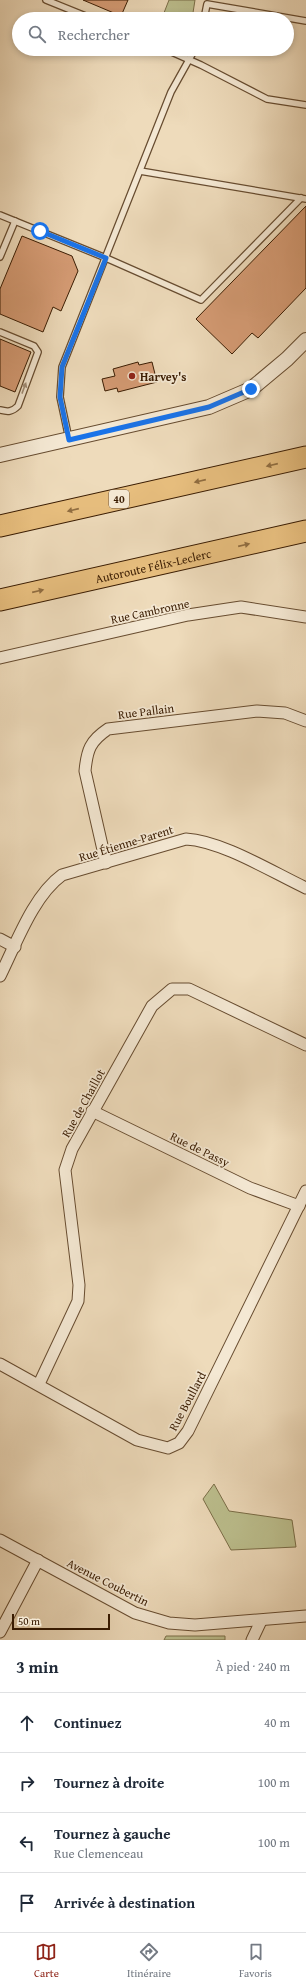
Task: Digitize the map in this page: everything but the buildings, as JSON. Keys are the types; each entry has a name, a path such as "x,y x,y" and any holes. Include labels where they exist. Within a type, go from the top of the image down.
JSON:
{"highway":[{"name":"40","path":"0,526 306,458"},
{"name":"Autoroute Félix-Leclerc","path":"0,600 306,531"}],"street":[{"path":"0,455 209,407 251,389 287,359 306,340"},
{"name":"Rue Cambronne","path":"0,658 188,615 241,607 306,617"},
{"name":"Rue Pallain","path":"106,863 85,771 86,756 97,736 108,729 257,711 285,713 306,721"},
{"name":"Rue Étienne-Parent","path":"0,976 40,898 50,884 62,875 186,839 201,840 219,846 306,888"},
{"path":"0,939 15,947"},
{"name":"Rue de Chaillot","path":"39,1384 78,1301 79,1285 65,1170 72,1149 92,1111 152,1006 172,989 189,989 306,1045"},
{"name":"Rue de Passy","path":"92,1111 250,1188 298,1206"},
{"name":"Rue Boullard","path":"0,1364 39,1384 137,1440 168,1448 179,1443 188,1431 306,1191"},
{"name":"Avenue Coubertin","path":"0,1540 135,1613 169,1623 195,1625 261,1621 306,1616"},
{"path":"0,1632 38,1560"},
{"path":"252,1640 261,1621"}],"lane":[{"path":"46,0 76,12"},
{"path":"205,12 207,4 254,12"},
{"path":"294,19 306,21"},
{"path":"182,56 267,99 306,105"},
{"path":"69,440 60,397 62,367 171,92 192,56"},
{"path":"140,170 303,198"},
{"path":"0,215 106,258 201,300 303,198"},
{"path":"0,257 15,221"},
{"path":"0,332 34,346 38,352 18,406 14,410 8,412 0,410"}],"green space":[{"path":"169,0 195,0 193,12 164,12"},
{"path":"214,1484 229,1511 292,1520 296,1547 231,1550 203,1499"},
{"path":"166,1636 225,1636 225,1640 164,1640"}],"place":[{"name":"Harvey's","path":"132,376"}],"route":[{"path":"40,231 106,258 62,367 60,397 69,440 209,407 251,389"}]}
